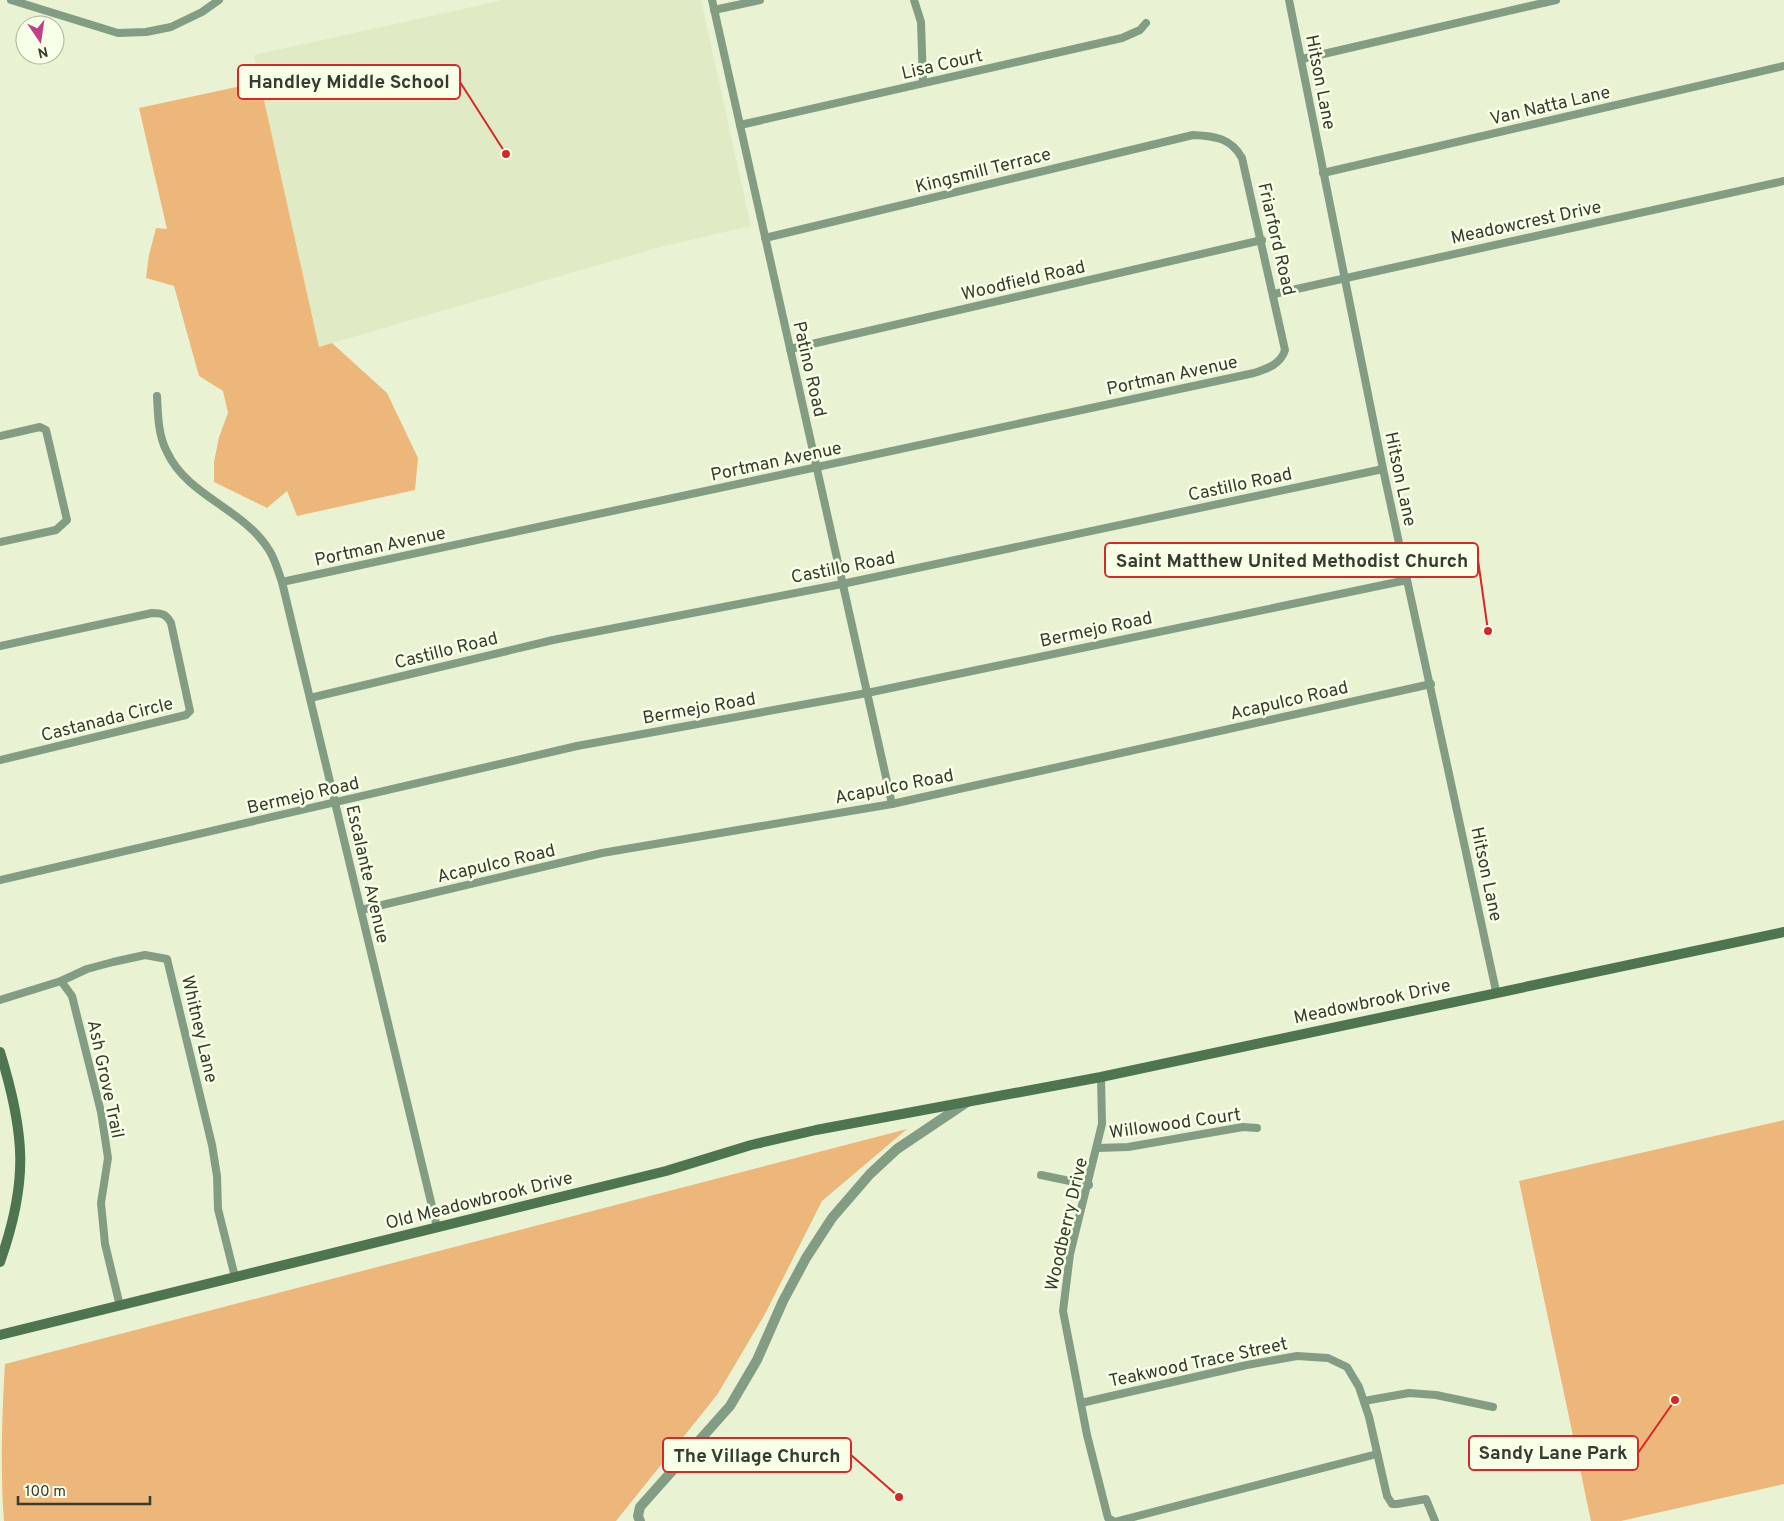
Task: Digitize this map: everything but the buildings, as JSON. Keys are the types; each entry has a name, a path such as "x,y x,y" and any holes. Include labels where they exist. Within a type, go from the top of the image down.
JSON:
{"main road":[{"name":"Meadowbrook Drive","path":"967,1102 1101,1077 1496,991 1784,932"},
{"path":"0,1052 16,1109 21,1167 15,1217 0,1262"},
{"name":"Old Meadowbrook Drive","path":"0,1335 666,1171 751,1145 816,1130 967,1102"}],"street":[{"path":"11,0 118,33 146,32 171,27 202,12 219,0"},
{"name":"Patino Road","path":"712,0 892,804"},
{"path":"714,10 760,0"},
{"path":"914,0 921,22 923,84"},
{"name":"Hitson Lane","path":"1290,0 1383,469 1496,991"},
{"path":"1302,59 1556,0"},
{"name":"Lisa Court","path":"740,125 1122,38 1140,30 1146,23"},
{"name":"Van Natta Lane","path":"1323,173 1784,66"},
{"name":"Kingsmill Terrace","path":"765,238 1193,135 1208,136"},
{"name":"Friarford Road","path":"1208,136 1228,142 1242,158 1262,240 1285,350 1283,357 1274,364"},
{"name":"Meadowcrest Drive","path":"1274,294 1784,181"},
{"name":"Woodfield Road","path":"790,349 1262,240"},
{"name":"Portman Avenue","path":"282,582 1254,373 1274,364"},
{"name":"Escalante Avenue","path":"157,396 158,424 166,451 174,466 192,485 231,510 254,532 269,550 282,582 437,1227"},
{"path":"0,436 40,427 46,430 67,520 56,530 0,542"},
{"name":"Castillo Road","path":"310,698 552,640 842,584 1383,469"},
{"name":"Bermejo Road","path":"0,880 577,746 867,693 1407,580"},
{"name":"Castanada Circle","path":"0,646 152,612 161,613 167,616 171,623 190,711 186,716 0,760"},
{"name":"Acapulco Road","path":"361,910 602,853 892,804 1431,684"},
{"name":"Whitney Lane","path":"0,1000 61,981 87,969 113,962 145,955 167,959 212,1145 217,1176 218,1209 235,1277"},
{"name":"Ash Grove Trail","path":"61,981 72,996 101,1112 108,1158 101,1203 105,1244 120,1306"},
{"name":"Woodberry Drive","path":"1101,1077 1102,1124 1089,1185 1070,1254 1063,1311 1081,1403 1108,1518 1112,1521"},
{"path":"639,1517 640,1507 730,1406 757,1360 783,1301 806,1258 832,1218 870,1174 897,1149 967,1102"},
{"name":"Willowood Court","path":"1098,1148 1128,1147 1243,1127 1257,1128"},
{"path":"1041,1175 1089,1185"},
{"name":"Teakwood Trace Street","path":"1081,1403 1247,1365 1297,1356 1315,1356 1340,1363 1352,1374 1364,1401 1387,1496 1392,1504 1426,1499 1434,1521"},
{"path":"1364,1401 1408,1393 1436,1395 1493,1407"},
{"path":"1118,1521 1377,1454"}],"shaded area":[{"path":"503,0 701,0 751,226 660,247 319,347 254,55"},
{"path":"260,82 319,347 332,343 387,393 418,458 415,490 297,516 287,491 267,508 214,482 214,462 219,437 228,413 223,391 199,376 174,286 146,278 149,255 156,228 167,229 139,108"},
{"path":"1784,1120 1784,1484 1621,1521 1591,1521 1519,1181"},
{"path":"907,1129 822,1201 765,1314 717,1395 616,1521 4,1521 2,1443 5,1364"}],"place":[{"name":"Handley Middle School","path":"506,154"},
{"name":"Saint Matthew United Methodist Church","path":"1488,631"},
{"name":"Sandy Lane Park","path":"1675,1400"},
{"name":"The Village Church","path":"899,1497"}]}
